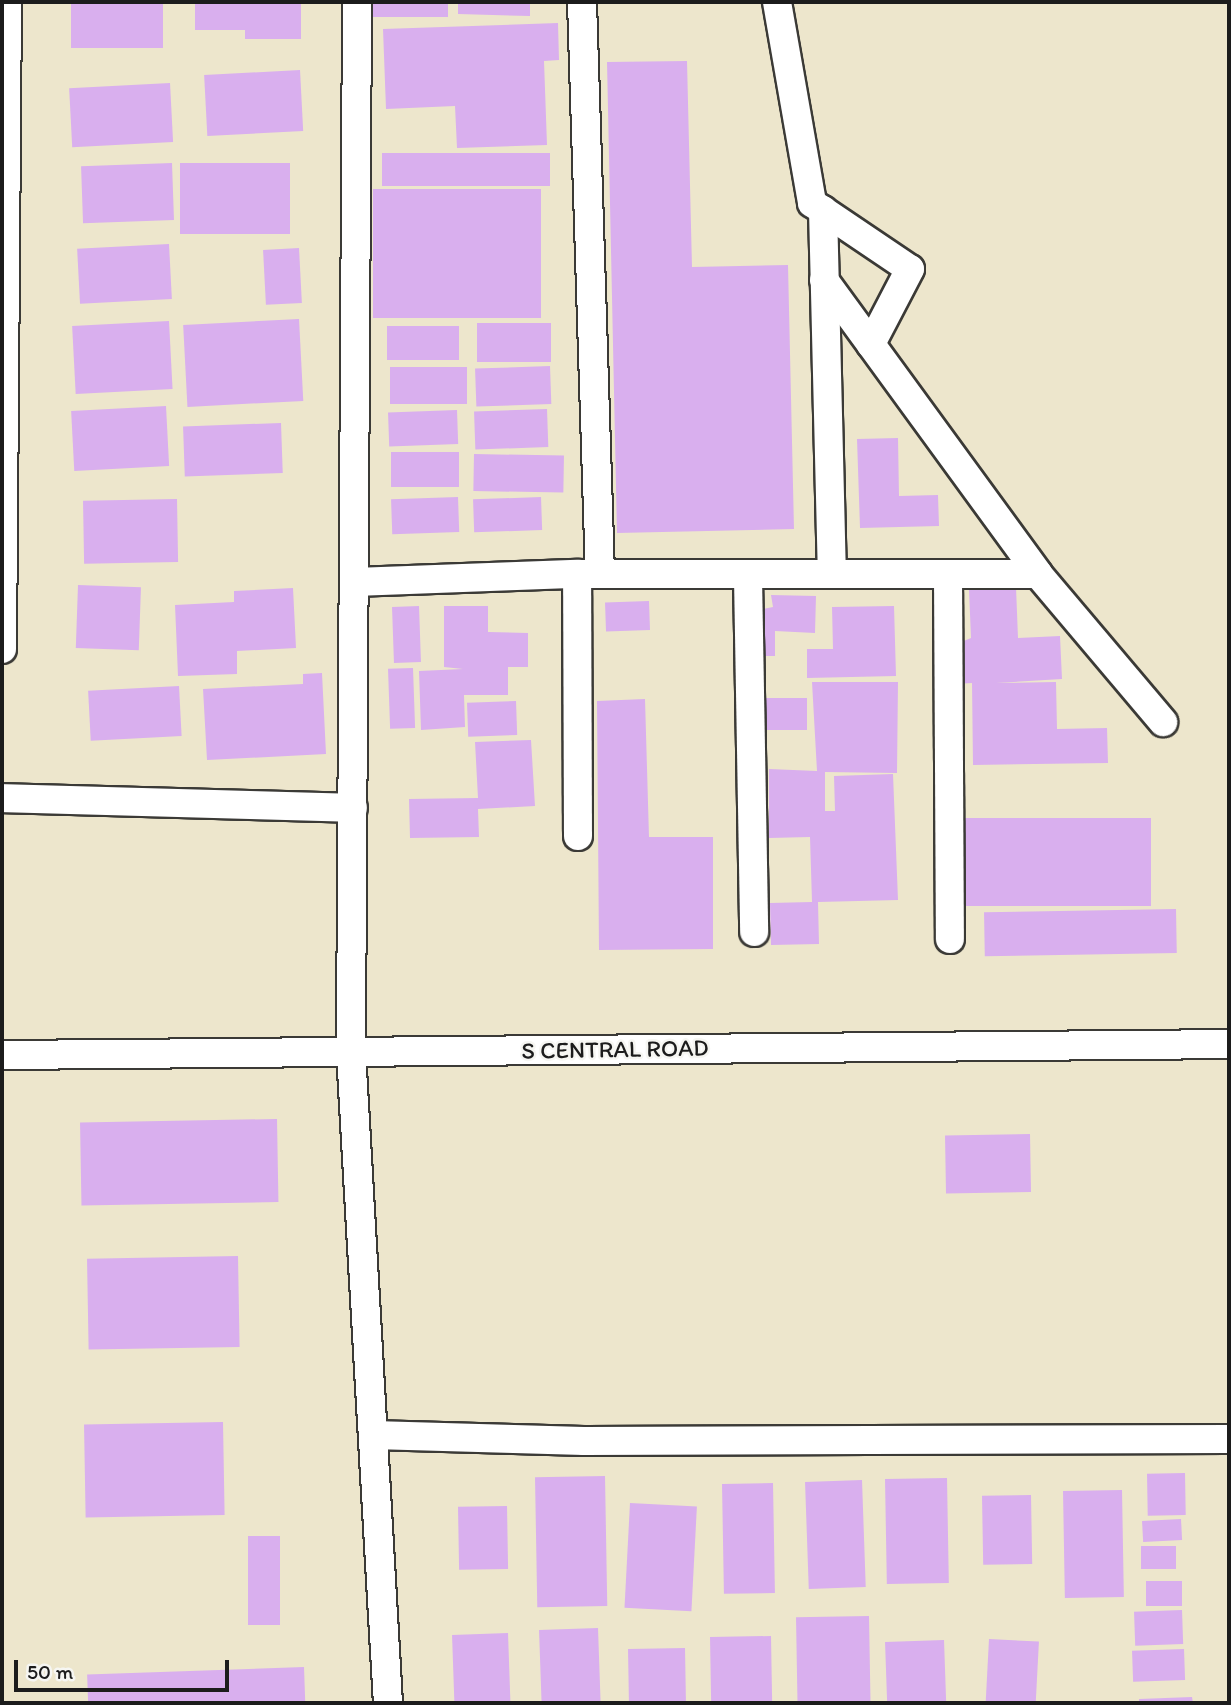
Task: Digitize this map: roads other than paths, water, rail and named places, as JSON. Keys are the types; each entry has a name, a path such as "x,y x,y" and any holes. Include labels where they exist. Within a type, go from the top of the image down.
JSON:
{"street":[{"path":"2,649 7,2"},
{"path":"357,2 351,1052 388,1703"},
{"path":"578,836 589,574 582,2"},
{"path":"777,2 812,203 910,269 871,344"},
{"path":"822,210 832,574"},
{"path":"824,280 1038,573 1163,722"},
{"path":"948,573 950,939"},
{"path":"355,582 589,574 748,577 1038,573"},
{"path":"748,577 754,932"},
{"path":"2,798 353,808"},
{"name":"S CENTRAL ROAD","path":"2,1055 1229,1044"},
{"path":"373,1435 584,1441 1229,1439"}]}
